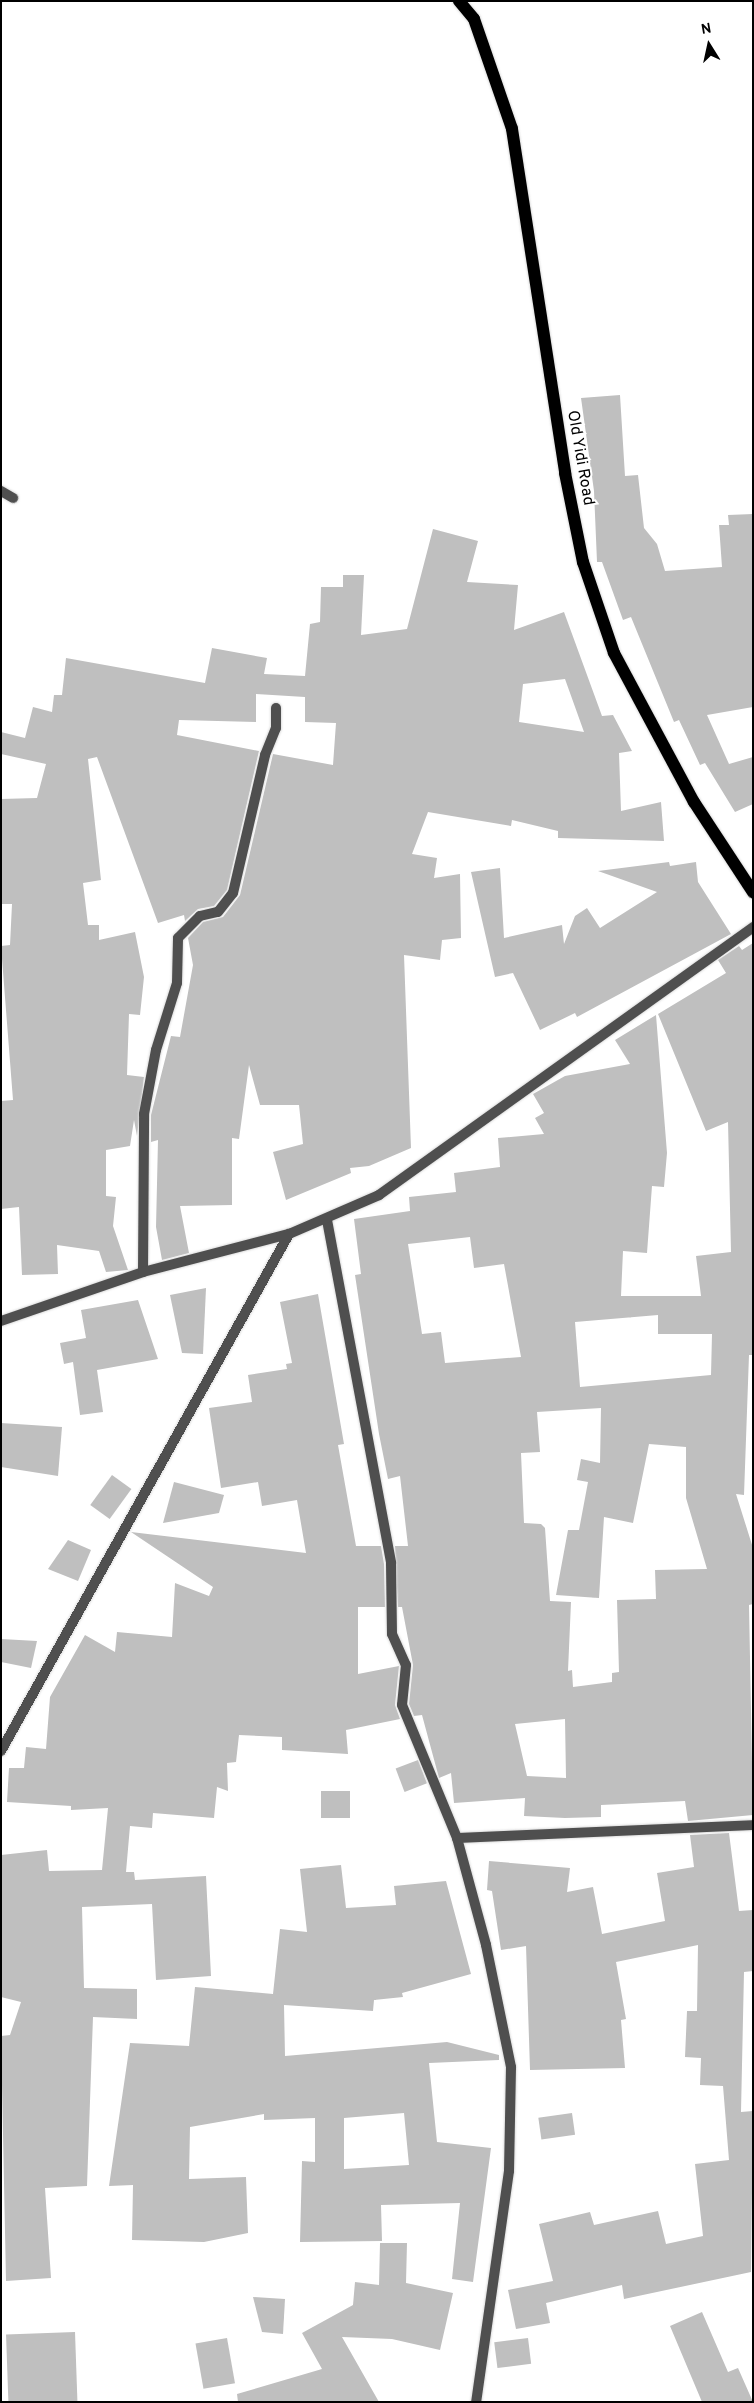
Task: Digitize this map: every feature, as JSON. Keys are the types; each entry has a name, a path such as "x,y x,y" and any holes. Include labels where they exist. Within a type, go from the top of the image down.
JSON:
{"main road":[{"name":"Old Yidi Road","path":"461,2 481,36 512,129 565,473 583,562 614,653 694,802 753,892"}],"street":[{"path":"1,491 13,498"},
{"path":"142,1272 144,1114 156,1050 176,983 178,938 200,916 218,912 233,893 265,755 276,728 276,708"},
{"path":"1,1321 142,1272 289,1234 327,1220 379,1195 753,927"},
{"path":"327,1220 390,1563 392,1634 406,1665 402,1705 457,1838 486,1946 510,2068 509,2171 476,2402"},
{"path":"1,1751 289,1234"},
{"path":"457,1838 753,1825"}],"building":[{"path":"620,395 625,476 638,475 644,528 657,544 665,571 722,567 719,525 729,525 728,515 753,514 753,707 707,715 729,764 753,757 753,804 735,812 705,763 700,765 679,720 674,722 631,617 623,620 602,562 597,562 594,491 581,398"},
{"path":"433,529 478,541 467,582 518,585 514,630 564,612 602,716 613,715 632,751 619,753 621,811 661,802 664,841 558,838 558,831 512,820 511,826 428,812 412,854 437,858 434,878 460,874 461,938 442,940 440,960 404,955 411,1148 369,1166 350,1168 351,1173 286,1200 273,1152 303,1144 299,1105 260,1105 249,1065 239,1139 232,1138 232,1205 180,1206 189,1253 162,1260 156,1227 158,1140 151,1142 151,1115 171,1036 180,1037 193,965 188,938 203,922 223,917 240,895 273,754 333,765 336,723 305,722 305,697 256,694 256,722 179,720 177,735 259,751 227,890 214,906 198,909 185,921 184,915 158,923 97,757 88,759 101,880 83,883 88,925 99,925 99,940 135,932 144,977 140,1015 129,1014 127,1075 144,1077 137,1136 134,1120 130,1146 106,1150 106,1196 116,1197 113,1226 128,1270 106,1272 99,1251 57,1245 58,1274 22,1275 19,1207 1,1209 1,1101 13,1100 1,946 10,945 12,904 1,904 1,799 37,798 46,764 1,754 1,732 25,738 33,707 52,712 54,695 62,695 66,658 205,683 212,648 267,658 264,674 305,676 310,624 320,622 321,587 343,587 343,575 364,575 361,635 407,629","holes":["565,679 584,732 519,722 523,684"]},
{"path":"669,862 670,866 696,862 698,882 731,934 577,1017 575,1013 540,1030 513,973 495,977 471,872 500,868 504,938 562,925 564,944 575,916 587,908 600,928 657,892 598,871"},
{"path":"753,943 753,1355 749,1355 744,1495 736,1494 753,1548 753,1604 749,1605 753,1815 688,1821 685,1801 601,1805 601,1817 565,1818 524,1816 525,1798 454,1803 451,1773 439,1778 422,1715 414,1716 409,1704 413,1665 402,1607 398,1607 395,1546 408,1546 400,1476 388,1479 379,1434 355,1275 361,1274 354,1219 410,1211 409,1197 456,1192 454,1173 500,1167 498,1138 544,1134 535,1118 544,1113 533,1094 565,1076 630,1064 615,1040 656,1015 667,1153 664,1187 652,1186 647,1253 623,1251 621,1296 701,1296 696,1256 731,1252 728,1122 706,1131 658,1014 726,973 718,960 739,946 742,950","holes":["470,1237 474,1268 504,1264 521,1357 445,1363 441,1332 422,1334 408,1244","658,1315 658,1334 712,1334 711,1375 580,1387 575,1322","601,1408 600,1463 581,1459 577,1480 588,1482 579,1530 568,1530 556,1595 599,1598 604,1517 633,1523 649,1444 686,1447 686,1498 707,1569 655,1570 656,1599 617,1600 619,1672 612,1673 612,1682 573,1687 572,1670 568,1671 571,1602 550,1601 545,1528 541,1524 524,1523 521,1453 540,1452 537,1412","565,1719 566,1778 527,1776 515,1724"]},
{"path":"206,1288 203,1354 182,1353 170,1295"},
{"path":"318,1294 344,1444 338,1445 356,1546 381,1546 384,1564 385,1607 358,1607 358,1674 399,1666 395,1705 400,1719 346,1730 348,1754 282,1750 282,1737 239,1735 236,1762 227,1763 228,1791 217,1787 214,1818 153,1813 152,1828 130,1826 126,1872 134,1872 135,1880 206,1876 211,1976 156,1980 152,1904 82,1907 84,1988 137,1989 137,2019 93,2017 87,2186 45,2188 51,2278 6,2281 1,2036 10,2035 21,2002 1,1997 1,1855 47,1850 49,1871 102,1870 108,1808 71,1810 71,1806 7,1802 9,1768 24,1768 26,1747 46,1749 50,1697 85,1635 115,1652 117,1632 172,1637 175,1583 209,1596 213,1587 131,1532 306,1553 297,1500 262,1506 258,1482 221,1488 209,1408 252,1402 248,1375 287,1369 286,1364 292,1363 280,1302"},
{"path":"138,1300 158,1359 97,1370 103,1412 80,1415 73,1362 64,1364 60,1343 86,1338 81,1310"},
{"path":"1,1423 62,1427 58,1476 1,1467"},
{"path":"112,1475 131,1489 110,1519 90,1505"},
{"path":"174,1482 224,1495 219,1513 163,1523"},
{"path":"68,1540 91,1550 78,1581 48,1569"},
{"path":"1,1639 37,1641 31,1668 1,1662"},
{"path":"418,1760 427,1783 405,1792 396,1769"},
{"path":"321,1791 350,1791 350,1818 321,1818"},
{"path":"729,1833 739,1911 753,1910 753,1971 744,1972 741,2112 753,2111 751,2272 624,2299 622,2285 546,2303 550,2323 516,2329 508,2290 553,2281 539,2224 590,2212 594,2225 658,2211 666,2244 703,2236 695,2164 729,2160 723,2086 700,2085 701,2058 685,2057 687,2011 697,2011 698,1945 616,1962 626,2019 621,2020 625,2068 530,2070 526,1946 501,1950 492,1891 487,1890 489,1861 570,1868 567,1892 593,1887 602,1934 665,1921 657,1873 694,1867 690,1835"},
{"path":"341,1865 346,1908 396,1905 394,1886 446,1881 471,1974 402,1993 403,1997 374,2000 373,2011 284,2005 285,2056 447,2042 499,2055 499,2060 429,2063 437,2142 491,2148 473,2282 452,2279 460,2203 381,2205 382,2241 300,2242 302,2161 315,2162 315,2118 264,2120 264,2114 190,2127 189,2179 246,2177 248,2233 204,2242 132,2240 133,2185 109,2186 130,2043 189,2046 195,1987 273,1994 280,1929 307,1932 300,1869","holes":["404,2113 409,2165 344,2169 344,2118"]},
{"path":"572,2113 575,2135 541,2140 538,2118"},
{"path":"380,2243 407,2243 406,2283 453,2293 440,2350 392,2339 342,2337 379,2402 238,2402 237,2394 322,2369 302,2333 353,2305 355,2282 379,2285"},
{"path":"253,2297 285,2299 283,2334 262,2332"},
{"path":"702,2312 728,2372 738,2368 753,2402 702,2402 670,2326"},
{"path":"75,2332 77,2402 8,2402 6,2334"},
{"path":"227,2338 235,2383 203,2389 195,2344"},
{"path":"528,2338 531,2364 497,2368 494,2342"}]}
